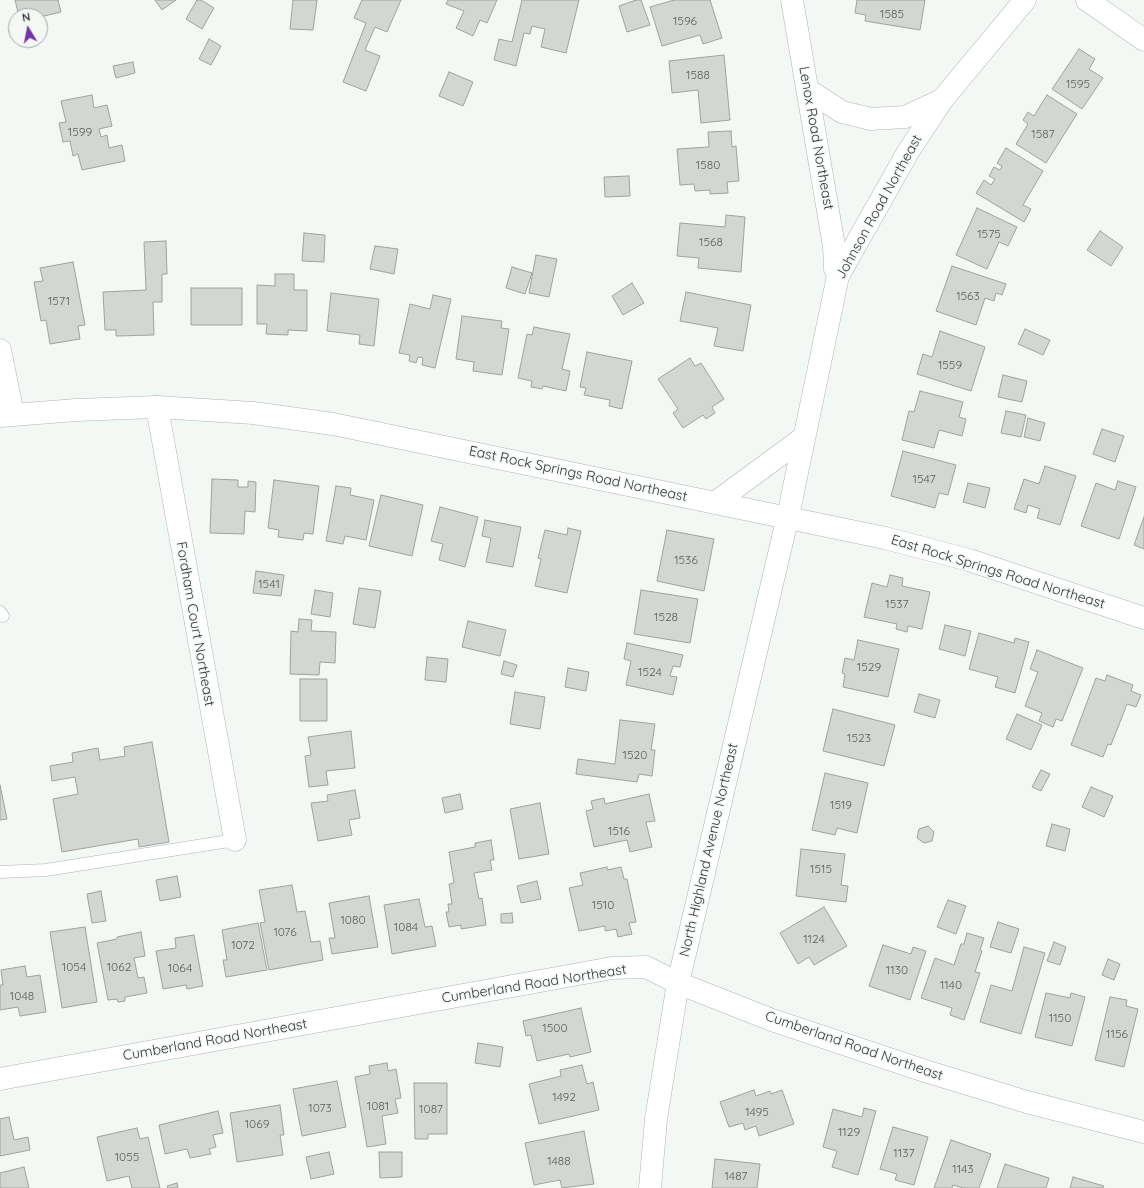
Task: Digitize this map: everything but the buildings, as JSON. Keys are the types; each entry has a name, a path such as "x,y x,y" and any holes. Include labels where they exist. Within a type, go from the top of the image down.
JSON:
{"street":[{"name":"Lenox Road Northeast","path":"792,0 834,246 835,269 838,276"},
{"name":"Johnson Road Northeast","path":"788,516 803,438 838,276 908,152 942,100 1025,0"},
{"path":"1087,0 1144,40"},
{"path":"808,90 842,112 871,119 905,117 942,100"},
{"path":"0,350 7,415"},
{"name":"East Rock Springs Road Northeast","path":"7,415 76,410 158,408 253,413 333,424 788,516 885,538 969,560 1144,618"},
{"name":"Fordham Court Northeast","path":"158,408 164,452 235,840"},
{"path":"716,502 803,438"},
{"name":"North Highland Avenue Northeast","path":"650,1188 656,1119 678,983 788,516"},
{"name":"Cumberland Road Northeast","path":"0,1080 612,968 646,966 678,983 772,1020 925,1071 1027,1102 1144,1132"}],"lane":[{"path":"0,872 46,870 235,840"}]}
